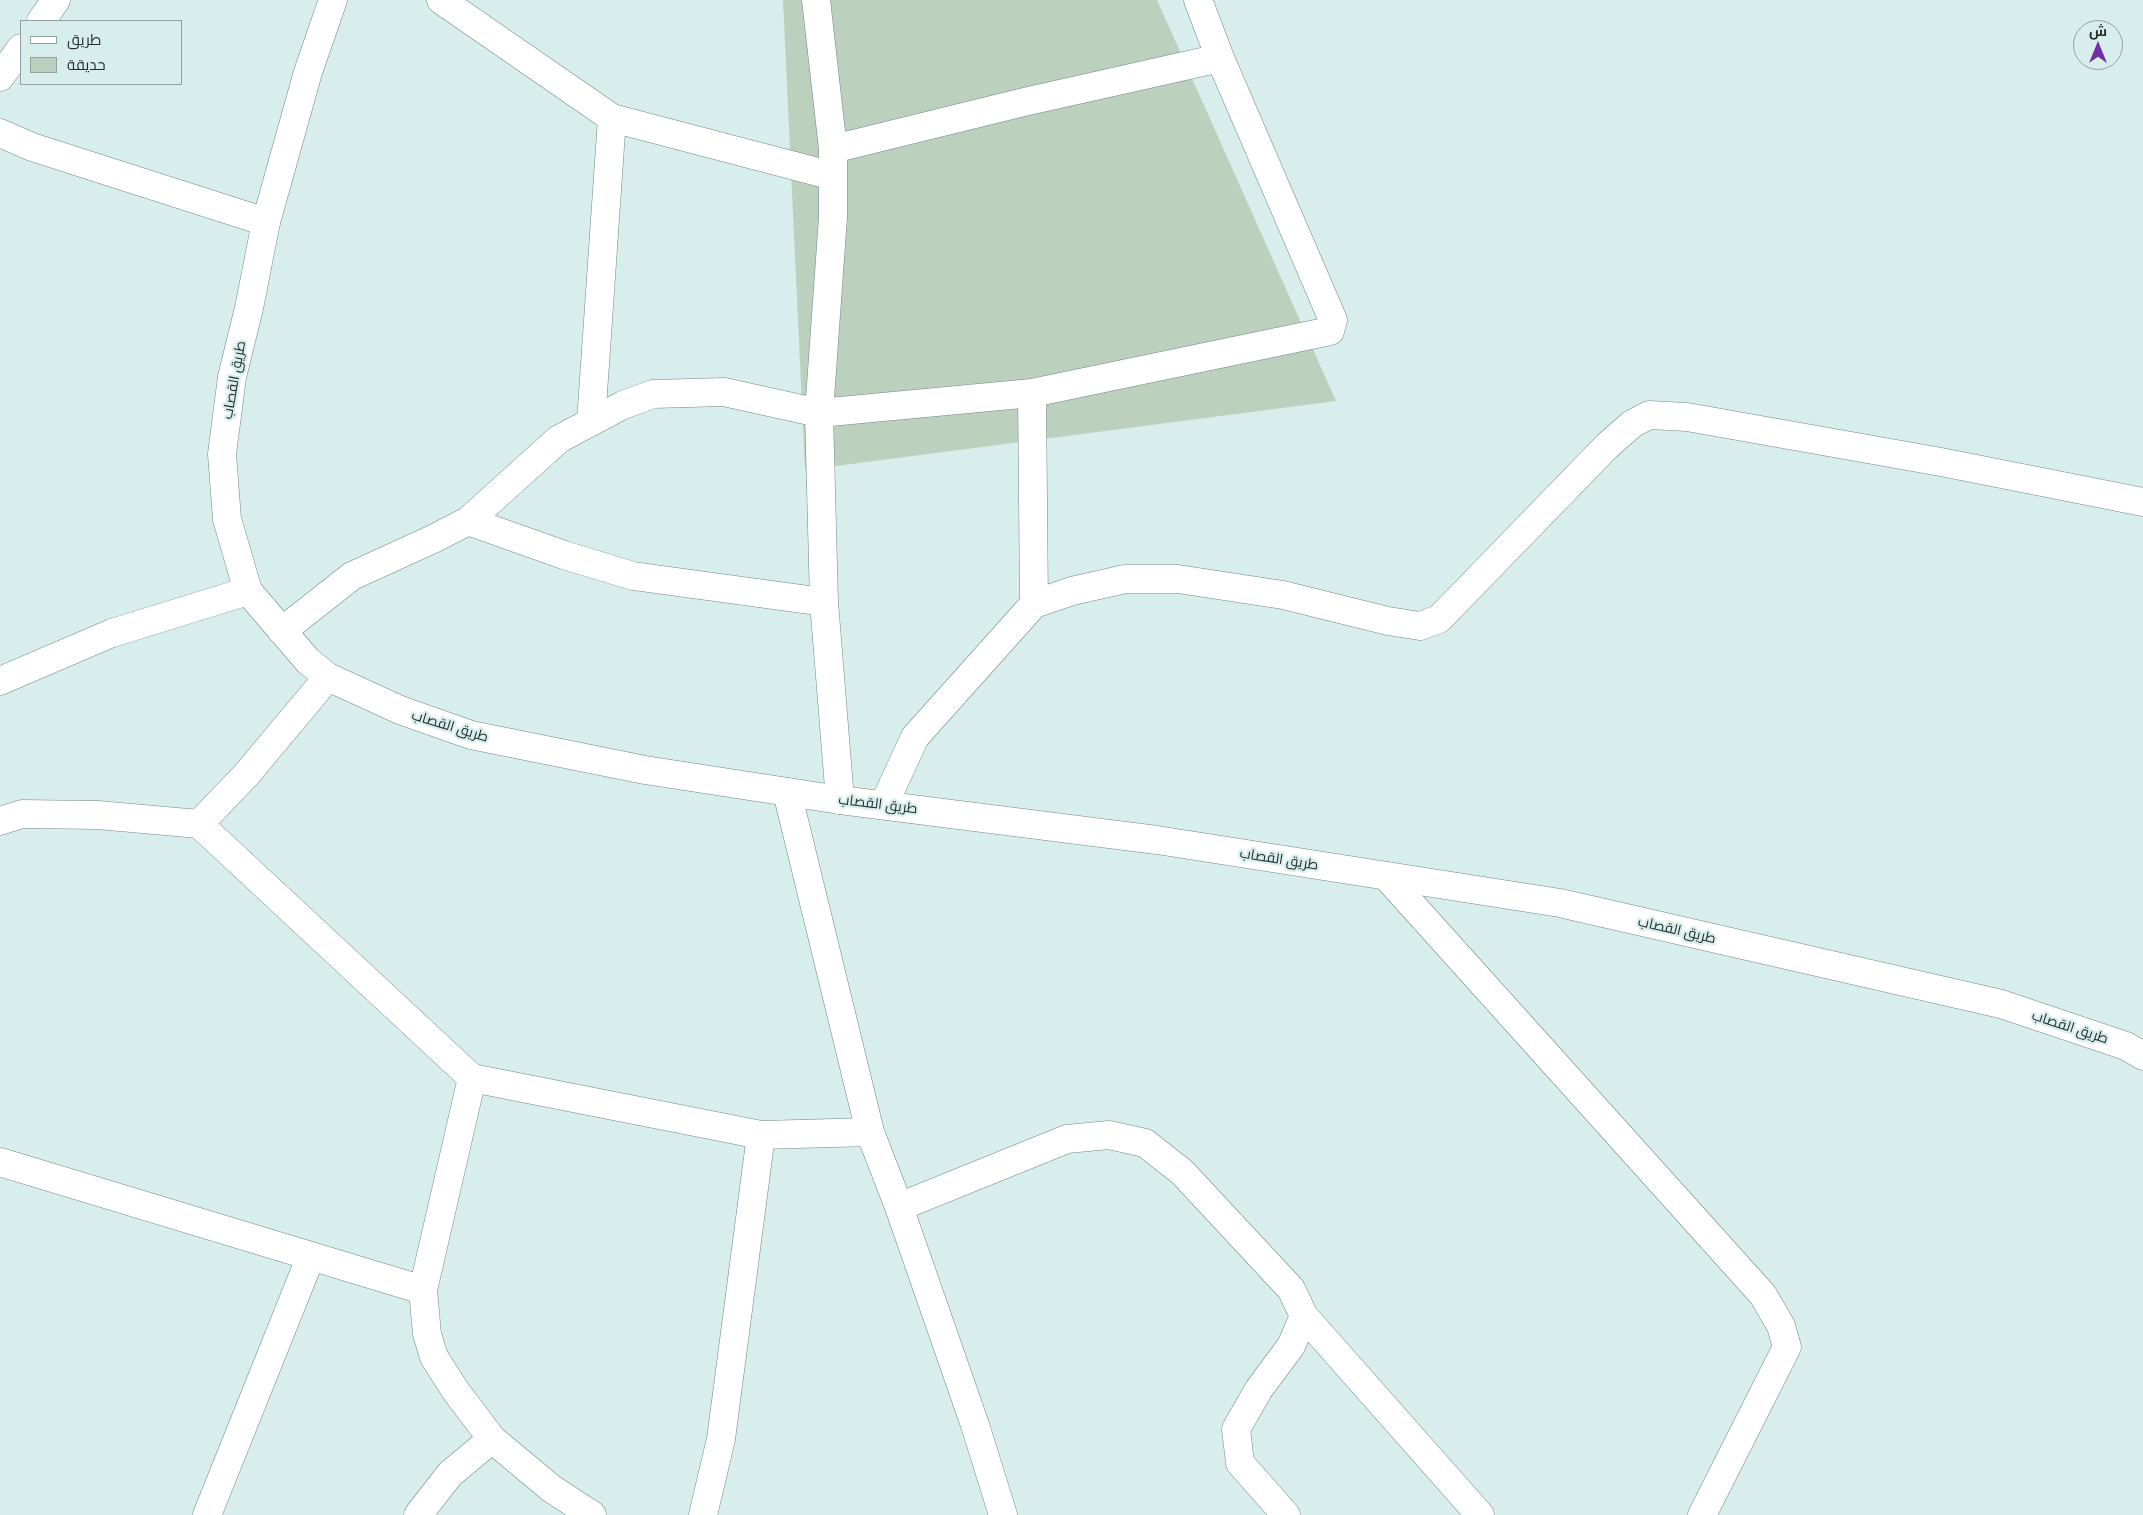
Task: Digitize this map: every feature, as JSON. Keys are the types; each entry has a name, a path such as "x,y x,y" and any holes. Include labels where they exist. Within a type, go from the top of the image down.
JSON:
{"street":[{"path":"42,20 56,0"},
{"name":"طريق القصاب","path":"333,0 308,72 266,222 249,308 232,377 222,454 227,518 248,591 308,661 328,677 400,710 471,735 646,770 840,800 884,804 1157,840 1560,903 2001,1004 2126,1046 2143,1056"},
{"path":"441,0 612,118 833,176"},
{"path":"816,0 833,149 833,217 819,414 824,602 840,800"},
{"path":"282,631 352,576 433,539 468,520 559,439 622,405 653,394 724,392 819,414 1032,393 1330,331 1333,320 1220,58 1198,0"},
{"path":"0,77 20,49"},
{"path":"833,149 1024,102 1220,58"},
{"path":"592,422 612,118"},
{"path":"0,133 32,147 266,222"},
{"path":"1032,393 1034,604"},
{"path":"884,804 915,737 1034,604 1072,591 1125,579 1178,580 1283,595 1388,621 1420,626 1439,619 1607,446 1632,424 1649,416 1687,417 1941,462 2143,502"},
{"path":"468,520 564,555 634,576 824,602"},
{"path":"0,681 112,633 248,591"},
{"path":"199,824 246,775 328,677"},
{"path":"787,792 870,1132 899,1207 975,1425 994,1510"},
{"path":"0,821 22,814 32,814 98,815 199,824 472,1078 760,1135 870,1132"},
{"path":"1386,876 1763,1295 1781,1326 1787,1347 1702,1515"},
{"path":"472,1078 423,1290 427,1334 434,1357 455,1390 492,1440 552,1489 592,1515"},
{"path":"899,1207 1067,1139 1109,1134 1145,1143 1182,1172 1291,1289 1304,1316 1480,1515"},
{"path":"703,1515 721,1440 760,1135"},
{"path":"0,1162 423,1290"},
{"path":"207,1515 311,1256"},
{"path":"1286,1515 1240,1462 1236,1429 1259,1389 1291,1346 1304,1316"},
{"path":"418,1515 450,1474 492,1440"}],"green space":[{"path":"783,0 1157,0 1336,401 805,470"}]}
